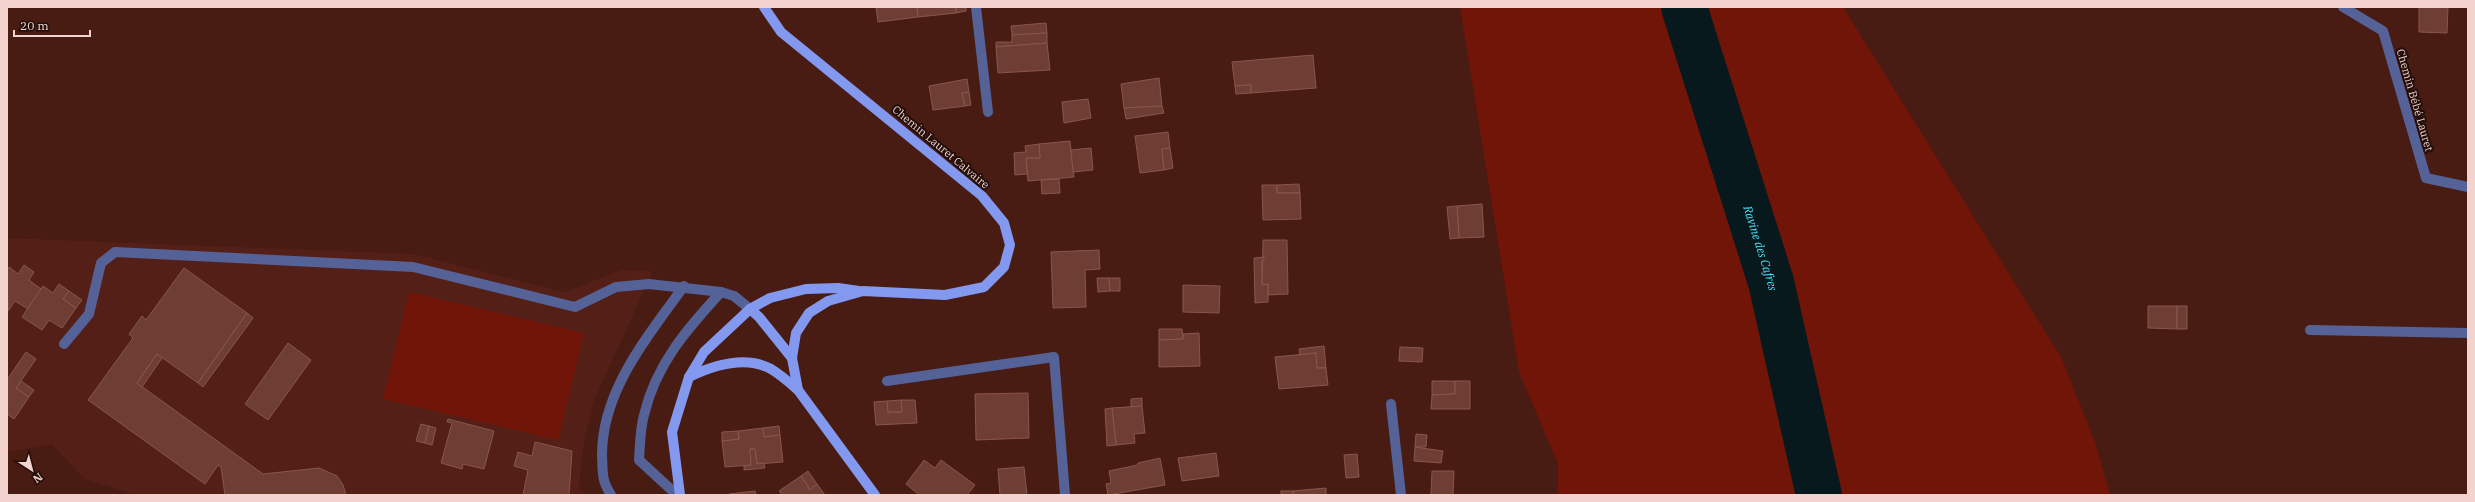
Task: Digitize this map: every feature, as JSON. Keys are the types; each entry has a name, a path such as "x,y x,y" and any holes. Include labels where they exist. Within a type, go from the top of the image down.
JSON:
{"main road":[{"name":"Chemin Lauret Calvaire","path":"764,7 781,32 982,196 1004,223 1010,245 1004,267 984,287 945,295 862,292 828,301 809,313 796,333 792,358 798,390 875,495"},
{"path":"678,495 672,432 690,376 704,352 750,309 770,298 792,291 838,288 862,292"},
{"path":"750,309 759,317 792,358"},
{"path":"690,376 704,370 740,360 770,368 798,390"}],"street":[{"path":"976,7 988,112"},
{"name":"Chemin Bébé Lauret","path":"2343,7 2383,31 2426,178 2468,187"},
{"path":"64,344 89,314 101,263 115,252 413,267 575,307 616,287 649,284 684,286 721,292 734,296 750,309"},
{"path":"611,495 602,481 602,440 612,400 634,357 684,286"},
{"path":"678,495 639,460 644,415 658,376 681,336 721,292"},
{"path":"2310,330 2468,333"},
{"path":"887,381 1054,357 1065,495"},
{"path":"1391,404 1401,495"}],"shaded area":[{"path":"1460,7 1843,7 2061,357 2095,442 2110,495 1558,495 1558,464 1519,372"},
{"path":"7,238 414,254 565,292 621,270 653,271 593,403 583,448 579,489 586,495 136,495 85,479 52,445 7,452"},
{"path":"409,292 584,333 558,440 383,399"}],"building":[{"path":"876,7 917,7 918,17 878,22"},
{"path":"917,7 956,7 956,13 918,17"},
{"path":"956,7 966,7 966,11 956,13"},
{"path":"2419,7 2448,7 2447,33 2419,32"},
{"path":"1046,23 1047,33 1012,35 1011,26"},
{"path":"1047,33 1047,43 996,47 996,42 1012,42 1012,35"},
{"path":"1047,43 1050,70 998,73 996,47"},
{"path":"1313,55 1316,88 1251,93 1251,85 1235,86 1232,62"},
{"path":"1159,78 1162,106 1124,108 1121,84"},
{"path":"967,79 969,92 962,93 965,106 933,110 929,86"},
{"path":"1251,85 1251,93 1236,94 1235,86"},
{"path":"969,92 971,105 965,106 962,93"},
{"path":"1088,99 1091,118 1064,123 1062,102"},
{"path":"1162,106 1164,113 1126,119 1124,108"},
{"path":"1168,132 1170,148 1162,149 1164,170 1140,173 1135,136"},
{"path":"1070,141 1074,177 1028,181 1026,158 1040,158 1039,144"},
{"path":"1039,144 1040,158 1026,158 1027,174 1015,175 1014,153 1026,152 1025,146"},
{"path":"1091,148 1093,170 1073,172 1071,150"},
{"path":"1170,148 1173,168 1164,170 1162,149"},
{"path":"1059,179 1060,193 1042,194 1041,180"},
{"path":"1299,184 1300,193 1277,193 1277,185"},
{"path":"1262,185 1277,185 1277,193 1300,193 1301,219 1263,220"},
{"path":"1482,204 1484,237 1459,238 1457,206"},
{"path":"1457,206 1459,238 1450,239 1447,207"},
{"path":"1263,240 1287,240 1288,294 1268,295 1268,284 1262,285"},
{"path":"1099,250 1100,269 1085,270 1086,307 1053,308 1051,252"},
{"path":"1264,257 1264,260 1262,261 1262,285 1268,284 1268,302 1255,303 1254,258"},
{"path":"24,265 34,272 29,280 41,289 28,309 15,301 8,311 7,270 9,267 18,274"},
{"path":"184,268 247,313 198,383 157,354 137,383 263,474 319,468 337,476 343,485 346,495 225,495 221,467 218,465 205,484 88,400 133,338 129,334 142,316 146,320"},
{"path":"1097,278 1109,278 1110,291 1098,292"},
{"path":"1109,278 1120,278 1120,291 1110,291"},
{"path":"59,284 69,291 63,299 76,308 62,328 49,320 42,330 22,317 43,286 53,293"},
{"path":"1183,285 1220,286 1219,313 1183,312"},
{"path":"69,291 82,300 76,308 63,299"},
{"path":"2148,306 2177,306 2177,329 2148,328"},
{"path":"2177,306 2187,306 2187,329 2177,329"},
{"path":"247,313 253,318 203,387 198,383"},
{"path":"1159,329 1182,329 1183,339 1159,340"},
{"path":"1199,333 1200,366 1159,367 1159,340 1183,339 1183,334"},
{"path":"288,343 311,360 268,420 245,404"},
{"path":"1324,346 1326,368 1317,368 1316,353 1300,355 1299,349"},
{"path":"1400,347 1423,348 1422,362 1399,361"},
{"path":"26,352 36,359 16,388 29,397 14,419 7,414 7,380"},
{"path":"1316,353 1317,368 1326,368 1328,385 1279,389 1275,357"},
{"path":"157,354 162,358 142,387 137,383"},
{"path":"21,381 34,390 29,397 16,388"},
{"path":"1432,381 1455,381 1455,394 1432,395"},
{"path":"1455,381 1470,381 1470,409 1431,409 1432,395 1455,394"},
{"path":"1028,393 1029,438 976,440 975,394"},
{"path":"1142,398 1142,406 1131,407 1131,399"},
{"path":"901,400 915,400 917,423 876,425 874,402 887,401 888,412 902,412"},
{"path":"901,400 902,412 888,412 887,401"},
{"path":"1142,406 1145,433 1134,434 1135,443 1116,445 1112,408"},
{"path":"1112,408 1116,445 1107,446 1105,409"},
{"path":"448,419 494,431 484,469 463,464 462,469 441,463 452,423 447,422"},
{"path":"421,424 429,426 425,443 416,441"},
{"path":"429,426 436,428 432,445 425,443"},
{"path":"779,426 780,435 764,437 763,428"},
{"path":"763,428 764,437 780,435 783,462 757,464 755,449 750,449 751,465 725,467 722,441 739,439 738,431"},
{"path":"738,431 739,439 722,441 722,432"},
{"path":"1416,434 1427,435 1426,447 1415,447"},
{"path":"535,442 572,451 569,495 523,495 528,470 514,466 518,452 532,456"},
{"path":"1415,447 1443,451 1441,463 1414,461"},
{"path":"750,449 755,449 757,464 764,463 765,468 744,470 744,466 751,465"},
{"path":"1216,453 1219,476 1182,481 1178,458"},
{"path":"1357,454 1359,477 1346,478 1344,455"},
{"path":"1160,458 1165,485 1108,495 1106,484 1111,483 1109,471 1138,465 1138,463"},
{"path":"924,460 935,468 941,460 975,485 967,495 917,495 918,494 906,484"},
{"path":"1024,467 1027,495 1000,495 998,469"},
{"path":"808,471 817,484 810,490 801,476"},
{"path":"1432,471 1454,471 1453,495 1431,495"},
{"path":"801,476 810,490 817,484 825,495 782,495 779,491"},
{"path":"1326,488 1326,495 1293,495 1293,491"},
{"path":"755,491 756,495 729,495 729,494"},
{"path":"1281,491 1293,491 1293,495 1281,495"}],"waterway":[{"name":"Ravine des Cafres","path":"1684,7 1771,282 1819,495"}]}
